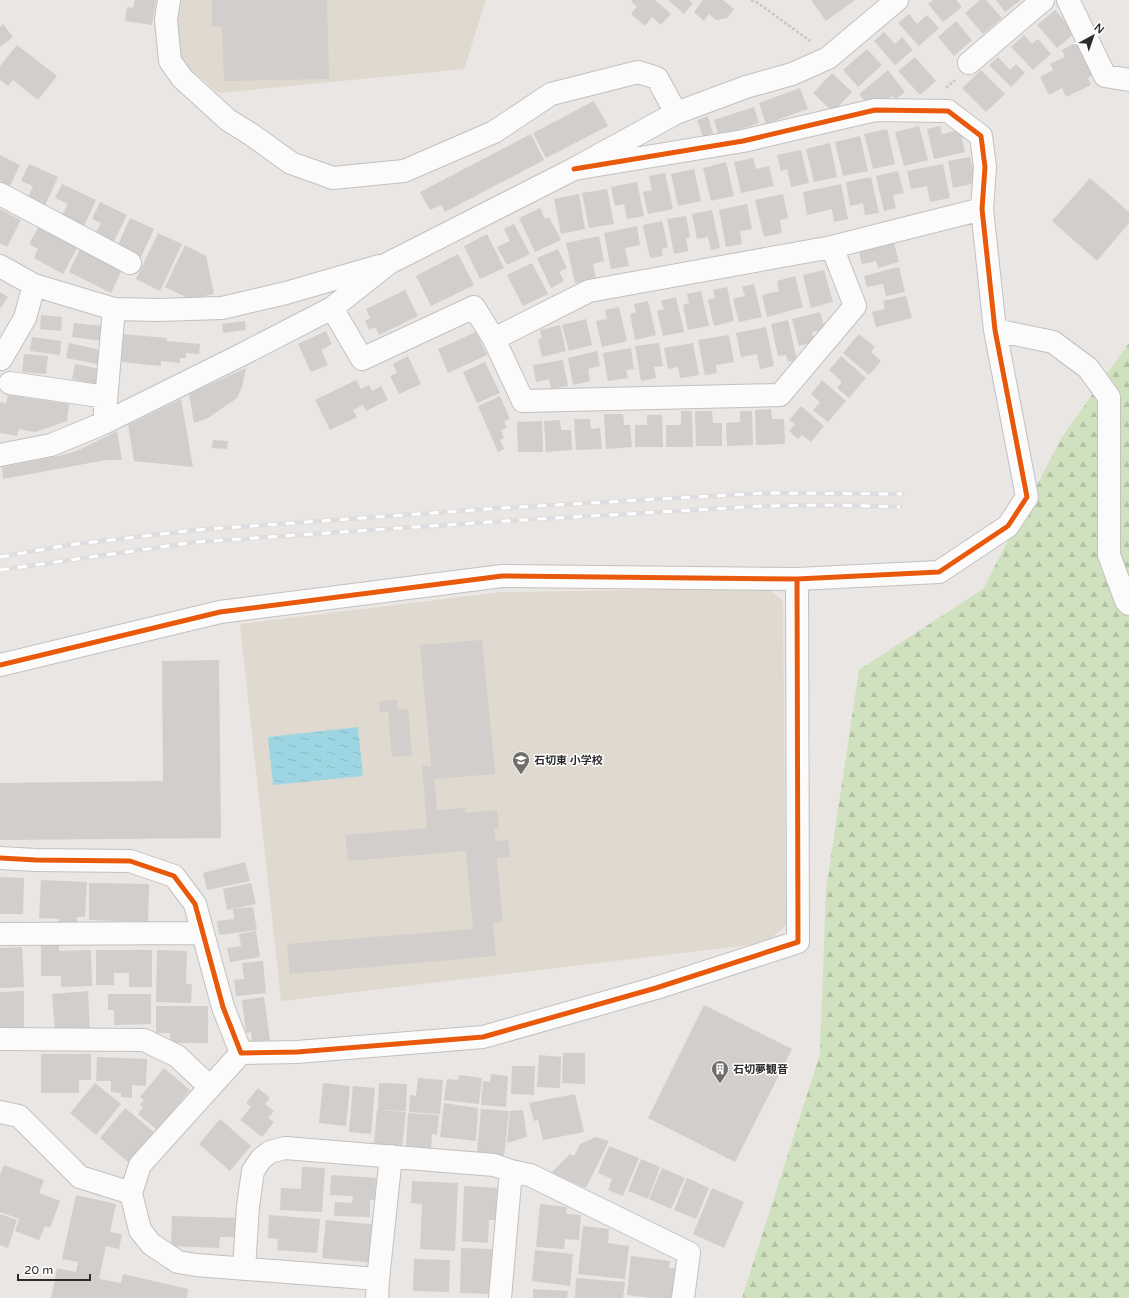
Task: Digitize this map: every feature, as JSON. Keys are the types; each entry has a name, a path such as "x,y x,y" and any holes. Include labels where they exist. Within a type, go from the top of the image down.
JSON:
{"street":[{"path":"169,0 166,20 170,61 182,78 228,120 291,163 333,178 404,171 494,132 551,94 638,72 657,78 676,113"},
{"path":"0,266 34,285 114,309 158,310 222,308 286,293 389,263 574,168 676,113 746,88 792,74 828,58 896,0"},
{"path":"969,63 1043,0"},
{"path":"1068,0 1104,76 1129,80"},
{"path":"0,665 220,612 502,576 797,579 939,572 1008,526 1027,497 995,330 982,209 985,167 981,136 948,111 875,110 743,141 574,168"},
{"path":"0,194 130,263"},
{"path":"494,338 588,291 832,248 982,209"},
{"path":"332,308 362,359 474,307 494,338 523,401 780,395 855,306 832,248"},
{"path":"0,455 51,446 104,423 332,308 389,263"},
{"path":"1,359 25,318 34,285"},
{"path":"104,423 114,309"},
{"path":"995,330 1053,342 1088,368 1109,397 1109,555 1126,601 1129,604"},
{"path":"10,383 106,397"},
{"path":"390,1156 377,1289 244,1269 178,1262 151,1244 140,1230 130,1193 140,1165 241,1053 297,1052 483,1037 656,988 798,942 797,579"},
{"path":"0,858 130,861 174,876 194,904 223,1007 241,1053"},
{"path":"0,934 202,933"},
{"path":"0,1038 144,1040 177,1056 210,1087"},
{"path":"0,1112 19,1116 80,1176 130,1193"},
{"path":"244,1269 248,1206 253,1171 261,1159 270,1152 285,1148 494,1165 511,1171 530,1175 689,1252 683,1298"},
{"path":"500,1298 511,1171"}],"path":[{"path":"751,0 758,3 798,32"}],"shaded area":[{"path":"178,0 486,0 464,69 219,93 185,65 176,42"},
{"name":"石切東 小学校","path":"767,588 783,601 786,925 766,943 281,1001 240,624 502,592"}],"green space":[{"path":"1129,343 1129,1298 742,1298 820,1054 826,890 859,670 983,589 1062,437"}],"water":[{"path":"358,727 363,776 273,785 268,737"}],"building":[{"path":"135,0 156,0 152,25 125,21 127,7 133,8"},
{"path":"212,0 327,0 329,79 224,81 222,27 212,27"},
{"path":"655,0 671,14 661,25 652,17 645,26 631,14 637,7 631,1"},
{"path":"668,0 689,0 693,3 684,14"},
{"path":"703,0 723,0 734,9 727,18 716,20 709,14 704,21 694,12"},
{"path":"811,0 855,0 826,21"},
{"path":"933,0 956,0 962,7 943,22 928,4"},
{"path":"980,0 986,0 1002,18 983,34 965,13"},
{"path":"996,0 1021,0 1005,12"},
{"path":"1055,10 1075,33 1057,48 1037,25"},
{"path":"909,14 917,24 927,15 939,28 919,46 898,23"},
{"path":"956,21 972,40 954,56 938,37"},
{"path":"3,24 13,37 0,47 0,27"},
{"path":"884,32 895,44 902,37 913,50 895,65 874,41"},
{"path":"1024,35 1032,44 1038,39 1051,54 1033,70 1011,47"},
{"path":"1083,39 1099,72 1088,78 1091,85 1066,97 1062,88 1049,95 1040,77 1053,70 1050,64 1065,57 1062,50"},
{"path":"17,45 57,76 38,100 13,80 8,86 0,80 0,66"},
{"path":"867,49 882,65 858,87 843,70"},
{"path":"915,57 936,81 920,95 898,71"},
{"path":"998,57 1010,70 1016,64 1025,73 1011,87 989,65"},
{"path":"888,70 905,92 896,99 893,96 869,106 859,94"},
{"path":"981,70 1005,94 986,112 962,88"},
{"path":"832,73 852,92 833,112 813,93"},
{"path":"800,88 808,109 766,124 759,103"},
{"path":"594,101 608,126 546,158 533,133"},
{"path":"754,107 759,123 719,136 714,120"},
{"path":"708,116 713,133 703,137 697,120"},
{"path":"919,126 928,160 904,166 895,132"},
{"path":"940,126 942,134 960,130 965,152 934,159 927,129"},
{"path":"887,129 895,164 873,169 864,134"},
{"path":"531,134 544,160 445,212 441,205 430,210 420,192"},
{"path":"860,136 868,171 843,176 835,142"},
{"path":"830,143 837,177 814,182 806,149"},
{"path":"801,150 809,183 791,187 787,169 781,171 777,155"},
{"path":"0,155 20,165 10,186 0,181"},
{"path":"970,157 976,183 953,188 948,161"},
{"path":"753,158 756,169 769,166 774,186 741,193 734,162"},
{"path":"726,162 734,196 711,201 703,168"},
{"path":"29,164 58,177 44,208 27,200 33,186 21,181"},
{"path":"943,164 950,198 930,202 927,186 911,189 907,171"},
{"path":"694,169 701,201 678,206 671,174"},
{"path":"898,171 904,193 893,195 896,208 884,211 876,176"},
{"path":"665,173 673,209 648,214 643,192 652,190 649,176"},
{"path":"871,177 879,213 865,215 863,203 850,206 846,182"},
{"path":"1090,178 1129,212 1129,223 1097,261 1052,221"},
{"path":"637,182 644,216 627,219 624,204 615,206 611,187"},
{"path":"62,184 96,200 83,228 61,217 68,204 55,198"},
{"path":"841,184 848,219 834,222 832,209 807,215 803,192"},
{"path":"607,189 614,224 589,228 582,193"},
{"path":"579,194 585,229 561,234 554,199"},
{"path":"783,194 788,218 780,220 782,233 764,237 755,200"},
{"path":"100,202 127,215 113,243 95,234 101,223 92,219"},
{"path":"747,204 752,229 740,231 742,244 726,247 719,210"},
{"path":"540,208 545,219 549,217 561,240 535,252 519,218"},
{"path":"0,209 21,220 7,247 0,243"},
{"path":"712,210 720,248 711,250 708,237 697,239 692,214"},
{"path":"686,216 690,237 686,238 688,251 674,254 667,219"},
{"path":"130,218 154,229 141,257 118,245"},
{"path":"662,221 668,247 662,249 663,256 650,258 643,225"},
{"path":"514,224 530,254 507,265 497,247 510,241 504,229"},
{"path":"39,226 77,248 63,274 34,258 38,249 29,244"},
{"path":"637,226 640,245 625,248 629,266 611,269 604,233"},
{"path":"158,233 182,244 160,291 136,279"},
{"path":"487,234 504,268 480,279 464,246"},
{"path":"599,236 604,261 593,264 596,278 575,283 566,243"},
{"path":"894,243 899,262 878,268 876,261 862,264 859,252"},
{"path":"185,245 206,256 214,294 190,299 165,287"},
{"path":"80,249 122,270 111,293 69,272"},
{"path":"558,249 567,268 559,272 564,281 551,288 537,258"},
{"path":"458,254 474,285 431,306 416,276"},
{"path":"532,263 548,294 523,306 507,275"},
{"path":"899,267 905,292 886,296 883,284 867,287 864,276"},
{"path":"824,270 833,302 811,308 803,275"},
{"path":"795,276 803,307 767,317 762,295 779,291 777,281"},
{"path":"754,284 762,317 739,322 733,299 745,296 742,287"},
{"path":"727,287 734,321 714,326 708,300 715,298 713,290"},
{"path":"405,290 418,316 379,335 375,327 369,330 365,321 370,318 366,309"},
{"path":"701,291 709,326 688,330 683,305 689,303 687,294"},
{"path":"0,292 8,297 0,309"},
{"path":"906,296 912,318 876,327 872,312 885,309 883,301"},
{"path":"676,297 684,332 663,336 657,311 664,309 661,301"},
{"path":"648,301 656,335 635,340 630,314 636,312 634,304"},
{"path":"619,307 627,341 602,347 596,321 607,319 605,310"},
{"path":"820,312 825,329 812,332 815,342 799,346 792,319"},
{"path":"41,315 62,317 61,331 40,329"},
{"path":"586,319 592,345 569,351 562,325"},
{"path":"788,320 797,360 788,362 786,355 778,356 771,324"},
{"path":"245,321 246,330 223,333 222,324"},
{"path":"74,323 103,326 102,341 72,337"},
{"path":"560,325 566,351 542,357 538,339 542,338 540,330"},
{"path":"766,327 774,366 760,369 757,354 741,357 736,333"},
{"path":"326,331 332,344 321,350 328,365 311,372 298,344"},
{"path":"476,332 487,355 448,373 438,349"},
{"path":"123,334 167,338 167,341 200,344 199,354 186,353 186,358 180,358 180,363 161,361 161,366 121,362"},
{"path":"859,334 875,347 871,352 881,361 869,375 843,353"},
{"path":"729,335 734,362 716,365 717,373 705,375 698,340"},
{"path":"32,337 61,341 60,355 30,351"},
{"path":"69,343 100,350 98,364 66,358"},
{"path":"659,343 663,366 654,367 656,378 641,381 635,346"},
{"path":"693,343 699,375 680,378 678,367 668,369 664,348"},
{"path":"631,348 634,369 626,370 628,378 608,381 603,353"},
{"path":"597,351 600,366 588,369 590,381 573,385 568,358"},
{"path":"24,354 48,356 46,374 22,372"},
{"path":"408,356 421,384 399,394 390,376 397,373 393,364"},
{"path":"841,356 866,378 849,398 837,388 842,382 829,370"},
{"path":"563,360 568,386 551,389 549,379 536,382 533,365"},
{"path":"485,362 500,393 477,403 463,372"},
{"path":"75,364 100,369 97,385 72,379"},
{"path":"246,368 242,387 237,398 208,418 194,423 189,394"},
{"path":"356,380 361,389 369,385 372,391 381,386 388,400 366,411 363,405 353,410 357,417 330,430 315,400"},
{"path":"822,380 846,401 828,422 813,410 820,402 811,394"},
{"path":"8,395 69,404 67,421 35,432 19,429 17,436 0,433 0,402 6,403"},
{"path":"500,396 510,419 504,421 507,428 501,430 504,438 500,440 504,449 498,452 478,406"},
{"path":"181,399 193,467 134,461 128,425"},
{"path":"801,406 824,426 811,442 802,435 798,439 789,431 795,424 789,420"},
{"path":"771,409 772,419 784,419 785,444 756,445 755,410"},
{"path":"681,411 692,411 693,447 666,447 666,425 681,425"},
{"path":"695,411 712,411 713,423 722,423 722,446 696,446"},
{"path":"740,411 752,411 753,445 727,446 726,423 740,422"},
{"path":"604,414 623,414 624,425 630,425 632,447 606,449"},
{"path":"647,415 662,415 663,447 635,447 635,425 647,425"},
{"path":"574,419 590,419 591,429 600,428 602,449 576,450"},
{"path":"560,420 561,430 571,430 572,450 546,452 544,421"},
{"path":"542,421 543,452 518,452 517,422"},
{"path":"117,431 122,460 106,460 3,479 2,467 63,455 79,450"},
{"path":"213,440 228,441 227,449 212,448"},
{"path":"482,640 495,774 434,779 437,810 465,808 465,813 497,810 499,828 494,828 496,841 508,840 510,857 497,858 503,922 493,923 496,956 290,974 287,944 473,929 466,851 348,861 345,835 427,828 422,766 431,766 420,645"},
{"path":"219,660 221,838 0,840 0,783 163,781 162,661"},
{"path":"397,700 398,710 408,709 412,756 392,757 388,711 380,712 379,701"},
{"path":"245,862 250,881 207,890 203,873"},
{"path":"0,877 24,878 23,914 0,914"},
{"path":"41,880 87,882 85,917 77,917 77,925 58,924 59,919 39,918"},
{"path":"89,883 149,884 148,922 89,920"},
{"path":"251,883 256,904 227,910 223,889"},
{"path":"253,907 257,930 219,935 217,921 234,919 233,909"},
{"path":"256,931 260,957 230,962 227,948 241,946 239,934"},
{"path":"41,944 59,944 59,951 91,950 92,986 61,987 61,976 41,976"},
{"path":"22,947 24,987 0,988 0,948"},
{"path":"96,950 152,950 152,987 129,987 129,973 114,973 114,985 96,985"},
{"path":"157,950 187,951 186,984 192,984 191,1003 156,1002"},
{"path":"263,961 266,993 236,996 234,980 244,979 242,963"},
{"path":"24,991 24,1027 0,1028 0,992"},
{"path":"88,991 90,1030 55,1032 52,994"},
{"path":"108,994 151,994 151,1024 114,1025 114,1010 108,1010"},
{"path":"264,997 270,1040 252,1042 251,1032 246,1033 242,1000"},
{"name":"石切夢観音","path":"704,1005 792,1049 735,1162 648,1118"},
{"path":"156,1006 208,1006 208,1043 170,1043 170,1033 156,1033"},
{"path":"563,1053 585,1053 585,1084 562,1083"},
{"path":"41,1054 91,1054 91,1080 79,1080 79,1093 41,1093"},
{"path":"539,1055 561,1057 560,1088 537,1087"},
{"path":"97,1057 147,1059 146,1086 132,1085 132,1098 121,1097 121,1093 111,1092 111,1081 96,1081"},
{"path":"512,1066 535,1066 534,1095 511,1094"},
{"path":"164,1068 190,1090 157,1130 138,1114 143,1107 140,1105 144,1100 140,1097"},
{"path":"491,1074 508,1076 506,1107 481,1105 483,1081 490,1082"},
{"path":"459,1075 482,1078 479,1104 444,1100 447,1079 458,1080"},
{"path":"418,1078 443,1080 440,1114 409,1112 410,1095 416,1096"},
{"path":"95,1083 121,1104 96,1135 70,1113"},
{"path":"323,1083 350,1086 346,1126 319,1123"},
{"path":"379,1083 407,1084 406,1111 378,1110"},
{"path":"353,1086 375,1088 371,1134 349,1132"},
{"path":"258,1088 270,1098 265,1104 274,1111 268,1118 274,1122 262,1137 240,1120 251,1107 246,1103"},
{"path":"575,1094 584,1132 543,1140 538,1120 534,1121 529,1103"},
{"path":"444,1103 478,1108 476,1141 440,1137"},
{"path":"125,1108 154,1132 128,1162 100,1138"},
{"path":"481,1109 509,1111 504,1156 477,1153"},
{"path":"377,1110 406,1112 402,1147 374,1144"},
{"path":"523,1110 527,1137 507,1143 510,1111"},
{"path":"408,1113 439,1115 437,1135 432,1134 431,1149 406,1146"},
{"path":"220,1119 251,1146 230,1171 199,1144"},
{"path":"596,1137 609,1141 586,1188 551,1173 570,1154 574,1156 580,1144"},
{"path":"609,1146 639,1158 623,1196 608,1190 612,1179 598,1173"},
{"path":"641,1159 660,1167 648,1199 628,1191"},
{"path":"4,1165 44,1180 39,1193 60,1201 50,1228 45,1226 39,1240 15,1231 19,1219 0,1212 0,1175"},
{"path":"302,1167 325,1168 322,1212 280,1210 281,1188 301,1189"},
{"path":"662,1168 685,1178 671,1209 649,1199"},
{"path":"331,1175 376,1178 375,1200 370,1200 370,1217 334,1216 335,1202 352,1203 353,1196 330,1195"},
{"path":"687,1178 709,1188 696,1219 674,1210"},
{"path":"412,1181 458,1183 455,1251 420,1249 422,1204 411,1203"},
{"path":"464,1186 497,1188 496,1220 489,1220 488,1243 462,1241"},
{"path":"712,1188 744,1202 724,1248 693,1234"},
{"path":"76,1195 116,1204 110,1232 122,1234 119,1249 106,1246 99,1279 121,1283 123,1274 188,1289 187,1298 51,1298 57,1268 76,1272 78,1262 62,1259"},
{"path":"540,1204 567,1207 566,1214 581,1215 579,1240 565,1239 564,1249 536,1247"},
{"path":"0,1214 17,1220 8,1248 0,1245"},
{"path":"269,1215 320,1219 317,1253 277,1250 278,1239 268,1238"},
{"path":"172,1216 239,1218 238,1237 220,1237 219,1248 171,1246"},
{"path":"326,1220 379,1225 375,1263 322,1258"},
{"path":"583,1226 609,1229 608,1243 629,1246 625,1279 578,1274"},
{"path":"461,1248 492,1249 491,1294 460,1293"},
{"path":"535,1250 573,1254 570,1286 532,1281"},
{"path":"631,1256 670,1261 669,1268 679,1269 676,1298 652,1298 627,1295"},
{"path":"414,1259 450,1260 449,1292 413,1291"},
{"path":"576,1278 625,1282 623,1298 575,1298"},
{"path":"533,1289 568,1291 567,1298 533,1298"}],"railway":[{"path":"0,557 68,545 196,530 502,508 765,493 902,494"},
{"path":"0,570 196,542 505,521 763,506 834,505 900,507"}],"cycle path":[{"path":"0,665 220,612 502,576 797,579 939,572 1008,526 1027,497 995,330 982,209 985,167 981,136 948,111 875,110 743,141 574,169"},
{"path":"0,858 130,861 174,876 195,904 223,1007 241,1053 297,1052 483,1037 656,988 798,942 797,579"}],"place":[{"name":"石切東 小学校","path":"521,775"},
{"name":"石切夢観音","path":"720,1084"}]}
